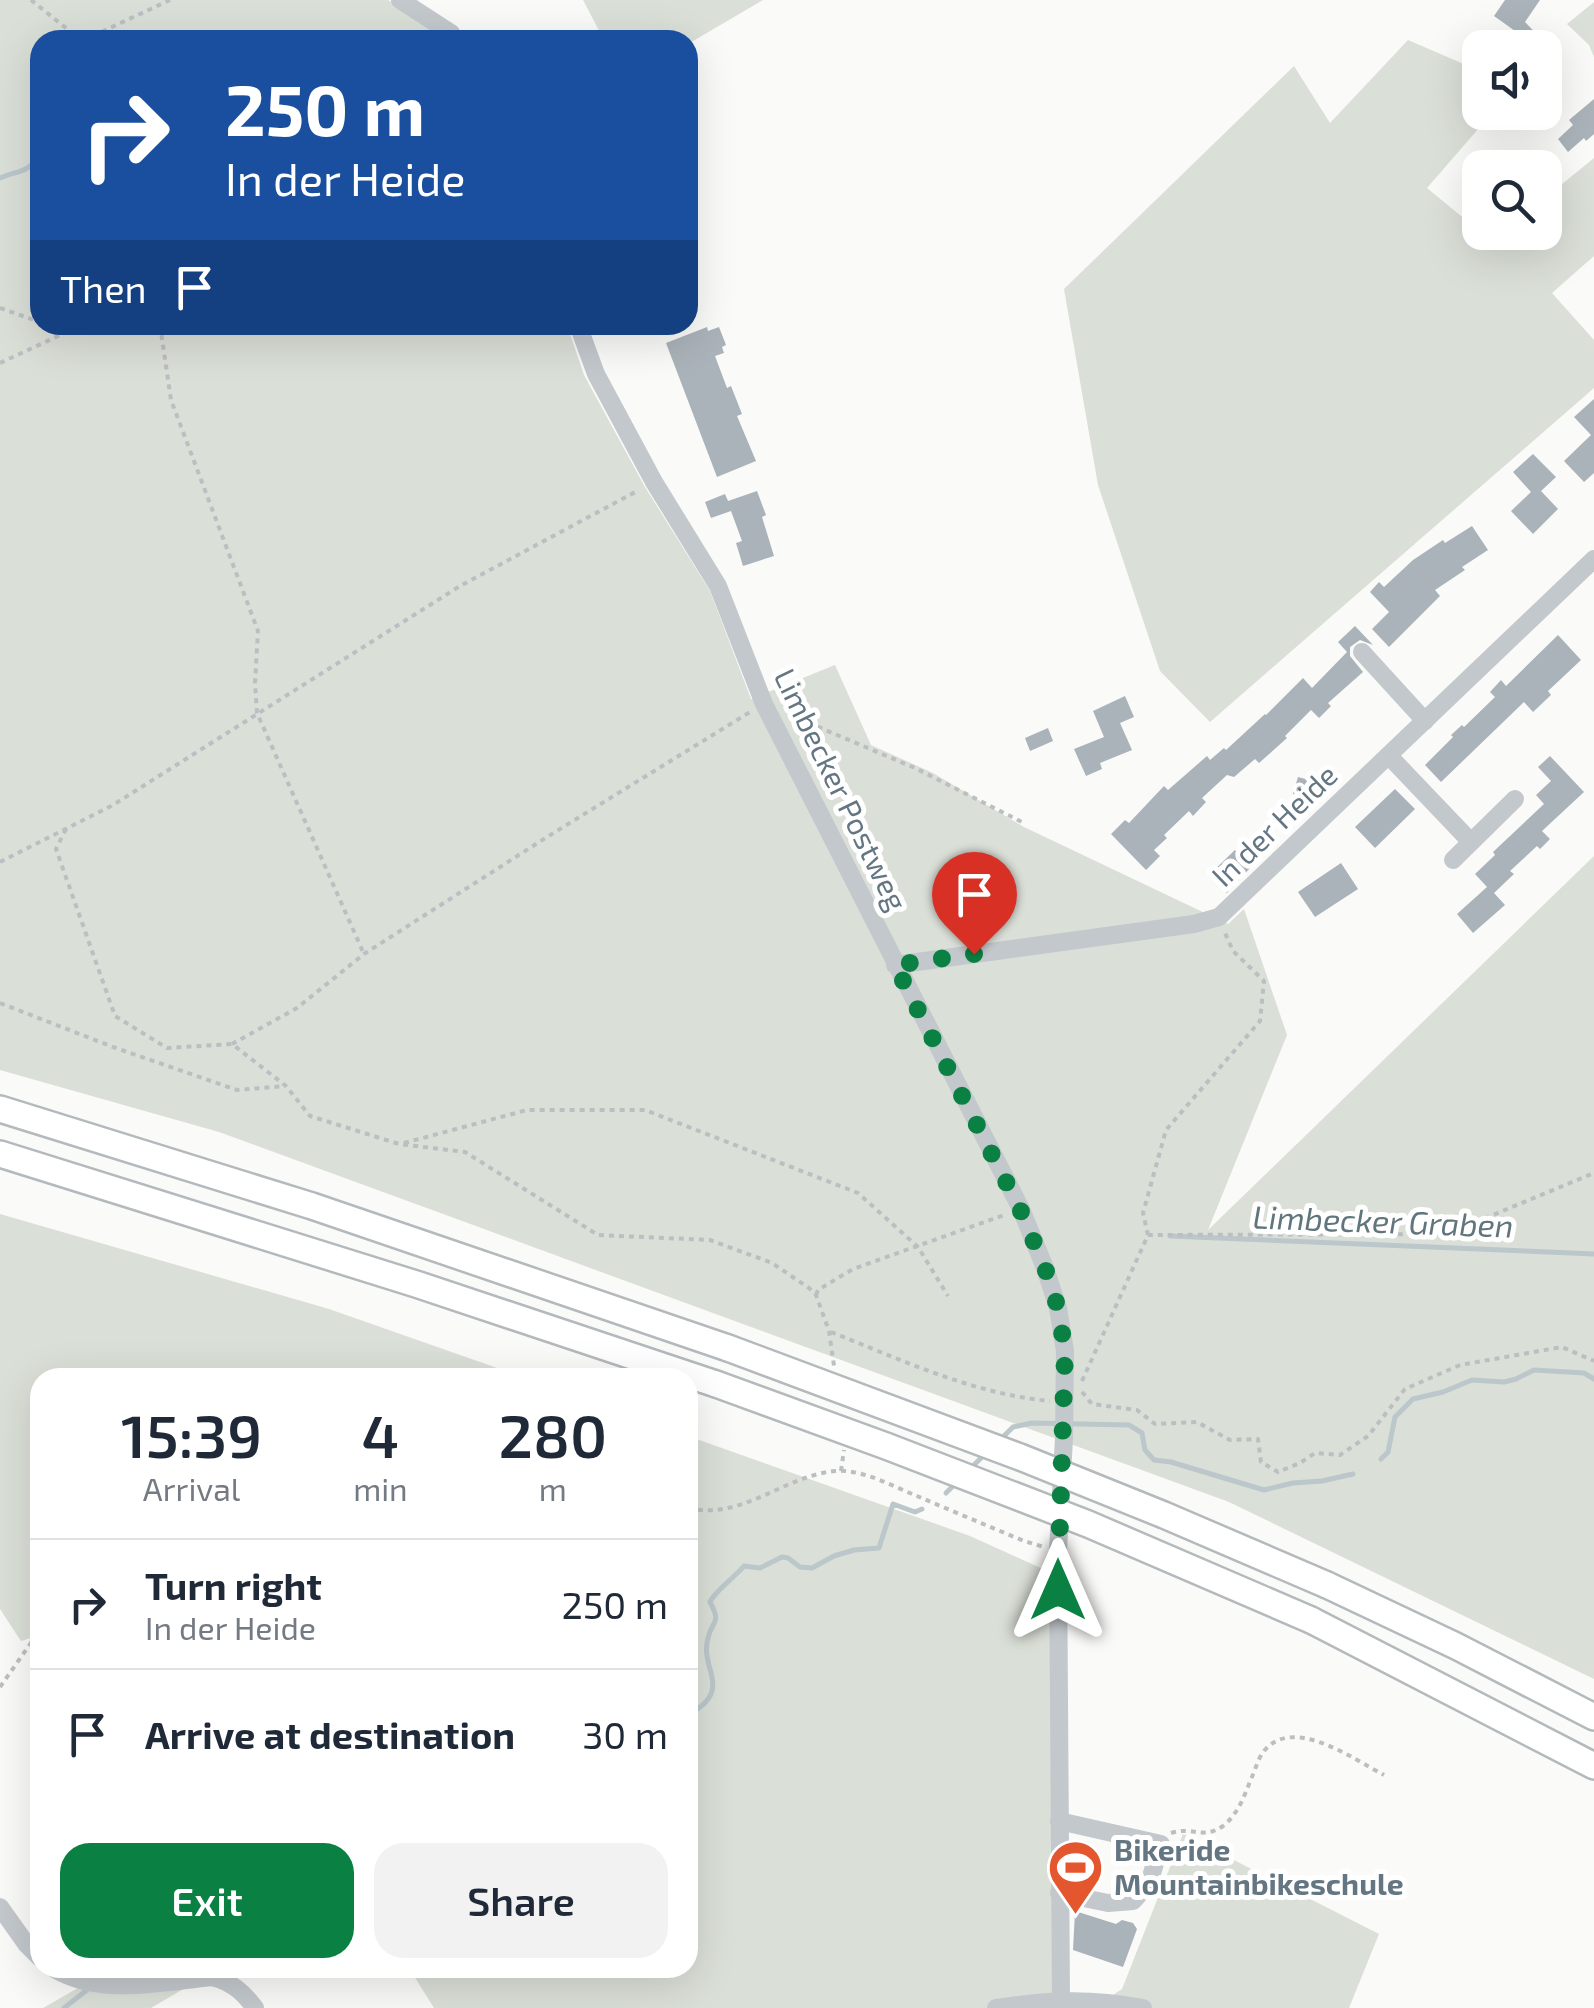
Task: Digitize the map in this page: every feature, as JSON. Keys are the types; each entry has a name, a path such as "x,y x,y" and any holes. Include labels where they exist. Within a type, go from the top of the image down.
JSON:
{"highway":[{"path":"0,1110 312,1206 728,1348 1020,1457 1328,1585 1594,1717"},
{"path":"0,1154 416,1284 668,1368"},
{"path":"698,1378 1088,1524 1311,1620 1594,1766"}],"street":[{"path":"400,0 445,30"},
{"name":"Limbecker Postweg","path":"582,335 596,374 654,482 718,586 764,704 1020,1209 1058,1308 1065,1351 1058,1551 1060,2000"},
{"name":"In der Heide","path":"895,965 1194,924 1219,917 1594,559"},
{"path":"1362,652 1424,721"},
{"path":"1389,756 1471,842"},
{"path":"1452,860 1515,799"},
{"path":"1058,1820 1161,1844 1149,1882 1133,1901 1108,1904 1059,1893"},
{"path":"0,1907 30,1949"},
{"path":"76,1978 120,1986 194,1978"},
{"path":"219,1978 240,1989 255,2008"},
{"path":"996,2008 1060,2000 1143,2008"}],"path":[{"path":"31,0 69,30"},
{"path":"104,30 170,0"},
{"path":"0,308 30,318"},
{"path":"0,364 62,335"},
{"path":"161,335 171,400 258,631 256,713 364,954"},
{"path":"0,862 113,805 460,586 654,482"},
{"path":"66,829 56,849 116,1016 167,1048 232,1044 297,1008 364,954 764,704 915,768 1022,822"},
{"path":"1219,917 1233,951 1264,980 1260,1021 1166,1130 1143,1213 1148,1235 1080,1388 1092,1404 1137,1410 1155,1424 1197,1422 1230,1440 1258,1439 1261,1462 1278,1472 1300,1464 1314,1453 1340,1455 1368,1436 1405,1390 1460,1365 1562,1347 1594,1361"},
{"path":"0,1004 237,1090 286,1086"},
{"path":"232,1044 286,1086 310,1116 400,1144 465,1152 598,1235 710,1240 772,1263 816,1296 829,1331 834,1368"},
{"path":"400,1144 528,1110 645,1110 858,1193 918,1246 948,1296"},
{"path":"1148,1235 1448,1234 1594,1173"},
{"path":"816,1296 818,1290 853,1269 1020,1209"},
{"path":"829,1331 936,1373 1005,1395 1064,1408"},
{"path":"841,1471 845,1441"},
{"path":"698,1510 734,1508 812,1474 841,1471 870,1477 1024,1541 1058,1551"},
{"path":"0,1687 30,1644"},
{"path":"1161,1844 1173,1832 1186,1829 1203,1834 1220,1829 1235,1815 1264,1750 1283,1737 1298,1735 1321,1742 1384,1775"}],"shaded area":[{"path":"0,0 388,0 438,30 30,30 30,335 570,335 584,375 645,487 710,591 751,699 835,665 871,745 933,773 1024,827 1228,924 1244,909 1287,1035 1208,1230 1594,856 1594,1679 1229,1502 219,1132 0,1070"},
{"path":"583,0 763,0 698,38 698,30 599,30"},
{"path":"1594,2 1594,57 1589,45 1567,24"},
{"path":"1408,40 1462,63 1462,130 1477,130 1427,188 1462,217 1462,250 1562,250 1562,184 1594,158 1594,256 1552,293 1594,340 1594,388 1210,722 1160,671 1098,485 1064,289 1294,66 1330,123"},
{"path":"0,1214 329,1309 497,1368 30,1368 30,1638 21,1641 0,1609"},
{"path":"698,1440 970,1536 1056,1575 1061,1999 1099,2004 1122,1989 1183,1834 1379,1934 1349,2008 434,2008 415,1978 698,1978"},
{"path":"96,1978 202,1978 151,2008 43,2008"}],"building":[{"path":"1505,0 1540,0 1525,22 1533,30 1514,30 1494,16"},
{"path":"1594,99 1594,134 1568,152 1558,139 1573,125 1569,120"},
{"path":"719,327 726,345 722,347 724,353 715,356 742,414 737,416 756,461 717,477 666,343 698,335 698,331"},
{"path":"1594,399 1594,473 1584,482 1564,461 1591,435 1574,417"},
{"path":"1533,454 1556,477 1541,491 1558,509 1533,534 1511,511 1531,492 1513,472"},
{"path":"757,491 774,556 743,566 736,543 742,541 731,511 711,518 705,502 725,494 728,501"},
{"path":"1472,526 1488,550 1435,590 1440,596 1389,647 1372,629 1389,612 1370,592 1379,582 1384,587 1413,560 1443,540 1445,543"},
{"path":"1355,626 1373,645 1360,640 1350,647 1350,656 1363,672 1328,703 1331,706 1319,718 1311,710 1259,763 1255,759 1234,777 1227,775 1202,798 1206,802 1193,816 1189,811 1164,835 1167,838 1154,850 1160,856 1146,870 1111,834 1125,820 1129,823 1164,786 1168,790 1207,756 1210,760 1226,750 1303,678 1312,688 1347,652 1338,642"},
{"path":"1558,635 1581,660 1548,691 1551,695 1533,712 1524,702 1441,782 1425,765 1451,735 1495,697 1490,692 1501,680 1506,686"},
{"path":"1125,696 1134,717 1120,723 1132,750 1100,763 1102,769 1086,776 1074,749 1104,737 1093,711"},
{"path":"1048,728 1053,741 1030,751 1025,738"},
{"path":"1550,756 1584,792 1542,831 1550,839 1510,871 1514,874 1494,893 1505,905 1473,933 1457,914 1487,887 1475,874 1544,804 1536,795 1551,781 1538,767"},
{"path":"1298,777 1316,782 1311,799 1293,794"},
{"path":"1395,789 1415,809 1375,848 1355,827"},
{"path":"1235,850 1251,867 1227,893 1209,875"},
{"path":"1341,863 1358,889 1315,917 1298,892"},
{"path":"1075,1911 1116,1924 1122,1920 1133,1923 1137,1929 1123,1967 1073,1950"}],"waterway":[{"path":"0,178 30,166"},
{"name":"Limbecker Graben","path":"1170,1236 1594,1254"},
{"path":"1381,1459 1388,1452 1395,1417 1413,1399 1472,1380 1504,1382 1534,1370 1584,1373 1594,1379"},
{"path":"998,1442 1013,1427 1032,1423 1129,1425 1142,1433 1145,1450 1154,1460 1264,1490 1353,1474"},
{"path":"969,1470 986,1453"},
{"path":"946,1493 958,1481"},
{"path":"698,1709 713,1688 706,1649 716,1618 710,1602 744,1566 760,1568 782,1557 800,1567 812,1568 854,1550 879,1548 893,1504 915,1512 922,1509"},
{"path":"64,2008 87,1990"}],"place":[{"name":"Bikeride Mountainbikeschule","path":"1075,1917"}],"route":[{"path":"974,954 895,965 1020,1209 1058,1308 1065,1351 1058,1590"}]}
